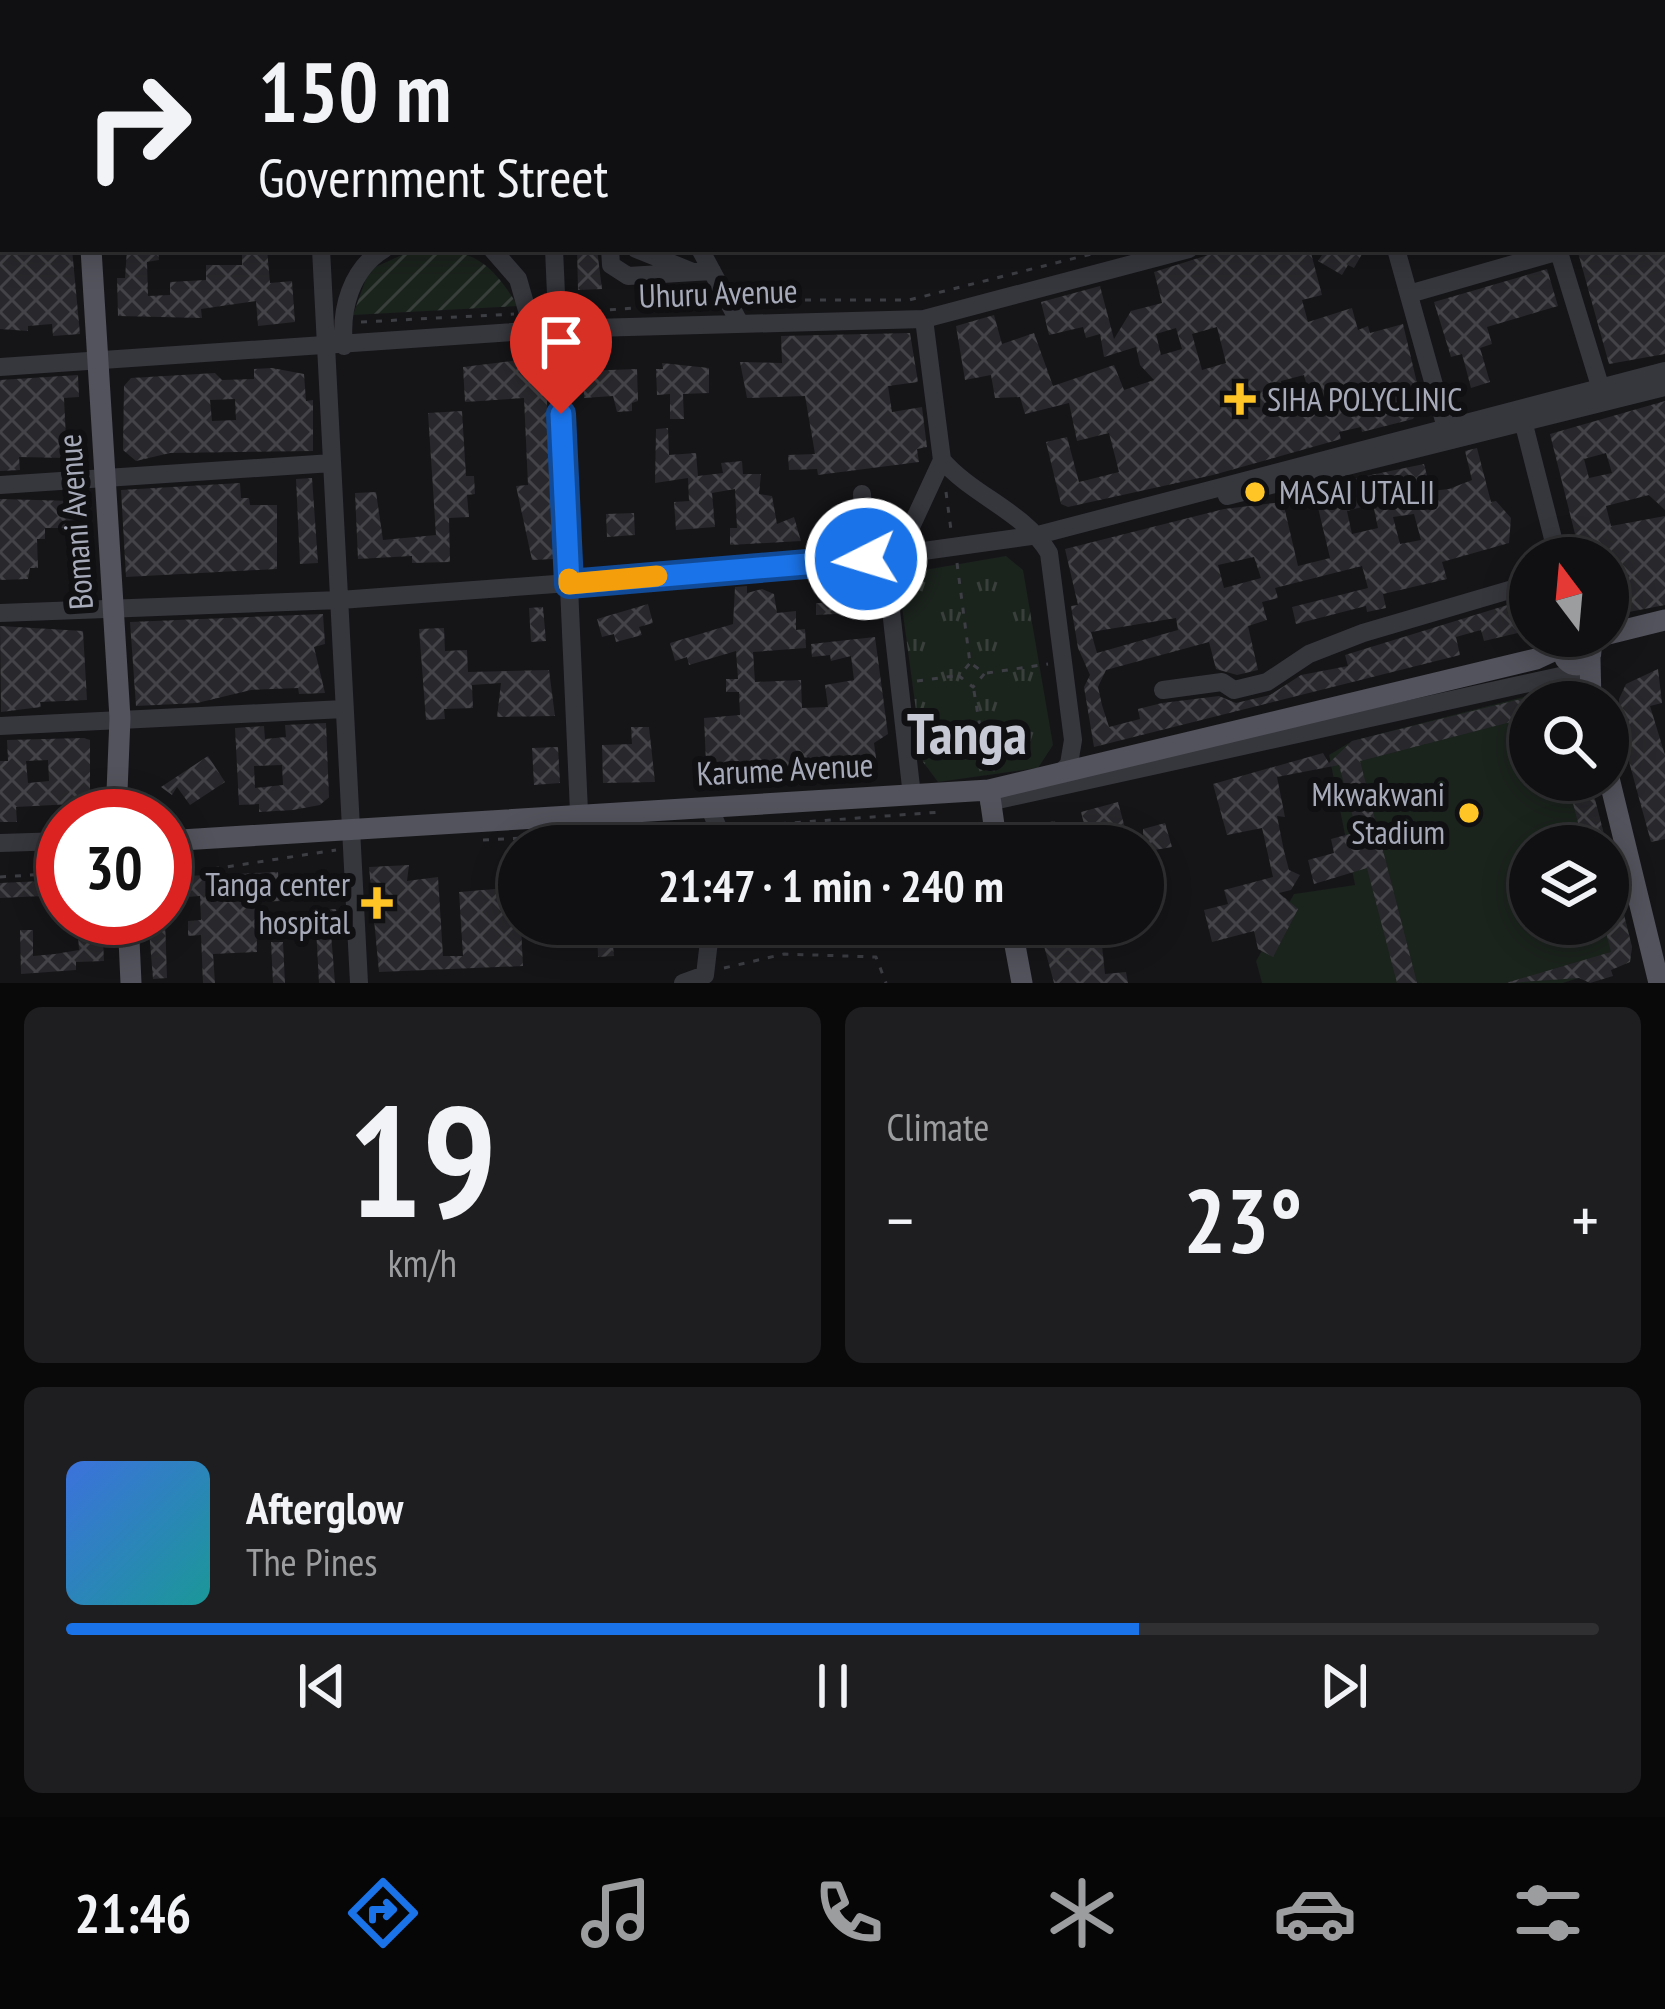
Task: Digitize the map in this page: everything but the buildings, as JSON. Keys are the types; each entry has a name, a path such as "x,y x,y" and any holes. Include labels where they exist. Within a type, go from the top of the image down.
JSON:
{"main road":[{"name":"Bomani Avenue","path":"92,252 121,789"},
{"path":"1629,632 1665,620"},
{"name":"Karume Avenue","path":"192,840 349,837 579,812 989,796 1060,774 1544,657"},
{"path":"989,796 994,825"},
{"path":"1615,801 1659,970"},
{"path":"129,945 131,983"},
{"path":"1015,945 1022,983"}],"street":[{"path":"322,252 335,346 332,463 359,983"},
{"path":"335,346 353,282 381,252"},
{"path":"495,252 518,279 532,331"},
{"path":"554,252 579,812"},
{"path":"610,252 610,265 628,276 705,272"},
{"path":"645,252 705,272"},
{"path":"701,252 705,272 738,320"},
{"name":"Uhuru Avenue","path":"0,367 557,329 738,320 924,319 1178,252"},
{"path":"1409,294 1551,252"},
{"path":"1559,252 1603,394"},
{"path":"1397,253 1448,434"},
{"path":"911,796 891,610 898,555 942,460 924,319"},
{"path":"0,613 340,600 569,584 866,559 1074,534 1603,394 1665,371"},
{"path":"1603,394 1665,387"},
{"path":"1521,416 1553,537"},
{"path":"942,460 956,477 1044,534 1066,662 1073,750 1060,774"},
{"path":"0,484 332,463"},
{"path":"862,494 866,559"},
{"path":"1163,690 1222,682 1234,690 1259,685 1322,648 1509,590"},
{"path":"989,796 1544,657"},
{"path":"0,726 344,709"},
{"path":"709,806 715,825"},
{"path":"0,843 36,842"},
{"path":"683,983 705,975 709,945"}],"path":[{"path":"942,460 970,663 985,674"},
{"path":"973,687 985,674 1066,662"},
{"path":"898,684 959,676 970,663"},
{"path":"959,676 973,687 989,796"},
{"path":"841,825 956,808"},
{"path":"213,869 349,837"},
{"path":"466,841 498,840"},
{"path":"0,877 36,875"},
{"path":"705,975 784,955 876,957 886,983"}],"green space":[{"path":"408,252 465,254 487,267 518,306 353,315 369,270"},
{"path":"1006,556 1023,570 1053,745 1038,768 938,782 923,762 901,599 913,572"},
{"name":"Mkwakwani Stadium","path":"1509,701 1509,801 1595,801 1602,825 1509,825 1509,945 1629,945 1629,935 1630,962 1563,983 1262,983 1256,961 1294,894 1355,885 1329,755 1352,741"}],"slow traffic":[{"path":"569,579 569,584 657,576"}],"place":[{"name":"SIHA POLYCLINIC","path":"1240,399"},
{"name":"MASAI UTALII","path":"1255,492"},
{"name":"Mkwakwani Stadium","path":"1469,813"},
{"name":"Tanga center hospital","path":"377,903"}],"district":[{"name":"Tanga","path":"967,734"}],"route":[{"path":"561,414 569,584 866,559"}]}
